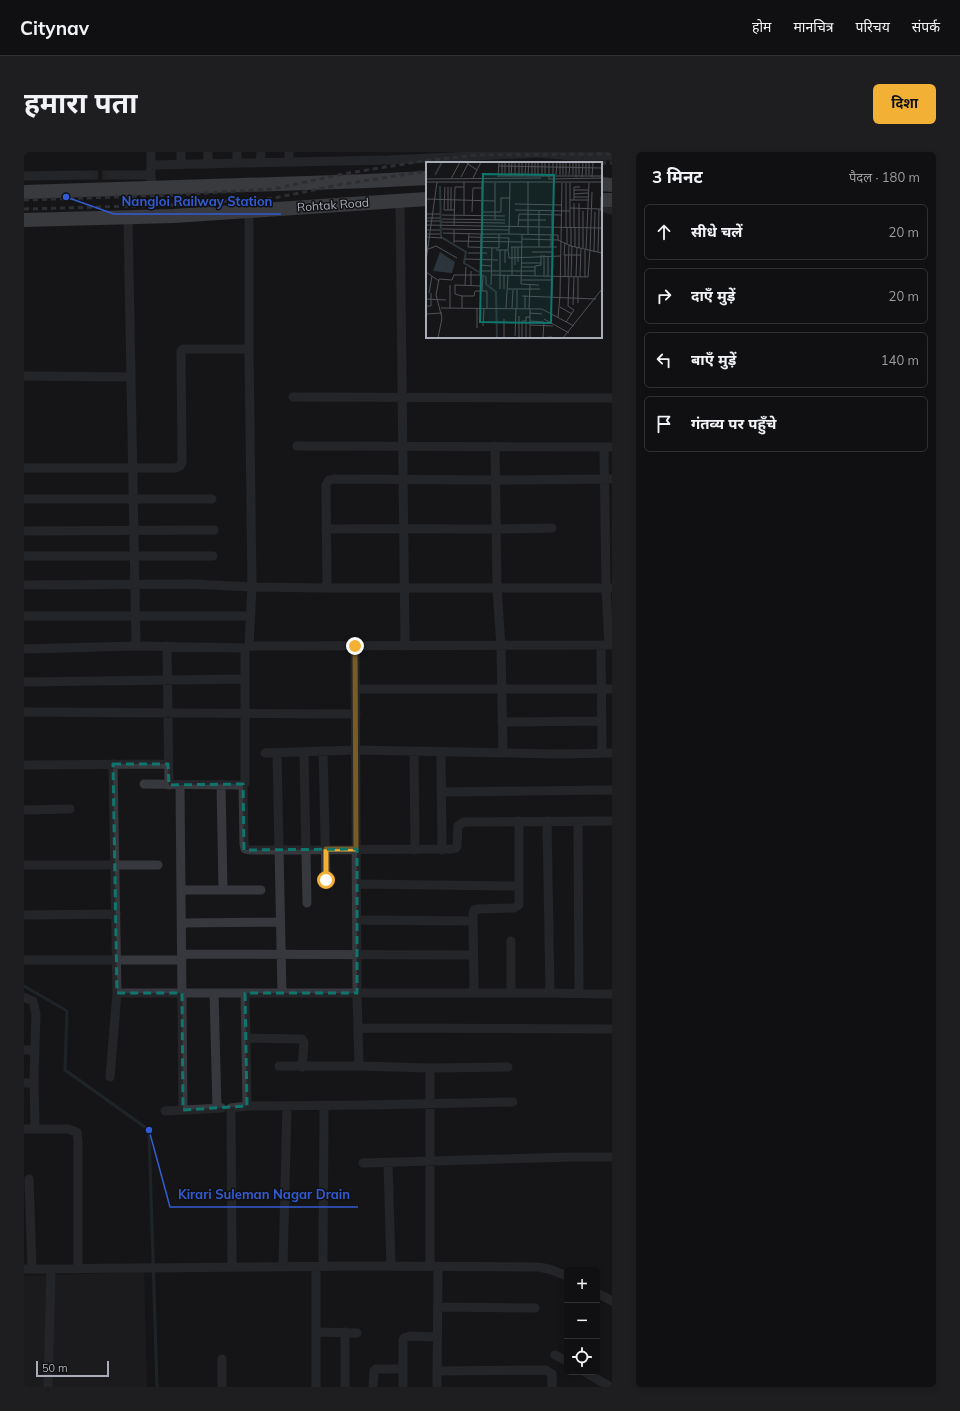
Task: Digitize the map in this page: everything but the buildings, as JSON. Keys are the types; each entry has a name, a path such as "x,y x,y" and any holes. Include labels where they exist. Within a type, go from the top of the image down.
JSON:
{"highway":[{"name":"Rohtak Road","path":"24,192 152,182 426,178"},
{"path":"602,184 612,185"},
{"name":"Rohtak Road","path":"24,220 174,216 426,199"}],"street":[{"path":"113,175 152,182 152,152"},
{"path":"181,152 181,165"},
{"path":"208,152 208,164"},
{"path":"237,152 237,163"},
{"path":"260,163 261,152"},
{"path":"289,152 289,162"},
{"path":"151,165 289,162 320,157 348,156 538,152 574,157 612,156"},
{"path":"24,176 89,175"},
{"path":"400,200 405,646"},
{"path":"602,207 612,210"},
{"path":"249,211 248,349 252,587 245,679 246,780 243,784 245,849 442,850 456,848 458,846 458,826 464,822 612,821"},
{"path":"128,217 136,646"},
{"path":"24,468 175,468 180,466 182,462 180,355 183,349 248,349"},
{"path":"24,376 131,377"},
{"path":"293,397 612,398"},
{"path":"298,446 608,447 609,588 607,645 601,689 602,753"},
{"path":"495,446 496,588 502,689 503,753"},
{"path":"327,588 326,485 329,480 608,479"},
{"path":"24,499 212,499"},
{"path":"326,529 552,528"},
{"path":"24,531 214,530"},
{"path":"24,556 213,556"},
{"path":"24,585 192,584 252,587 327,588 609,588"},
{"path":"24,616 250,616"},
{"path":"24,649 136,646 247,647 607,645"},
{"path":"167,646 169,784"},
{"path":"355,646 357,993 359,1066"},
{"path":"24,682 245,679"},
{"path":"356,689 612,689"},
{"path":"24,712 356,714"},
{"path":"502,722 601,721"},
{"path":"265,753 356,750 503,753 612,753"},
{"path":"324,751 326,880"},
{"path":"414,751 415,850"},
{"path":"304,752 307,903"},
{"path":"441,752 442,850"},
{"path":"277,753 282,993"},
{"path":"110,1077 117,993 113,764"},
{"path":"24,765 168,764"},
{"path":"144,784 243,784"},
{"path":"180,784 183,1110"},
{"path":"221,784 223,890"},
{"path":"442,792 612,790"},
{"path":"24,810 70,809"},
{"path":"474,993 473,914 476,909 517,907 519,903 518,821"},
{"path":"547,821 550,993"},
{"path":"578,822 579,993"},
{"path":"24,865 158,865"},
{"path":"357,884 519,886"},
{"path":"181,890 261,890"},
{"path":"24,914 116,914"},
{"path":"357,920 473,921"},
{"path":"182,923 280,922"},
{"path":"511,941 511,993"},
{"path":"24,960 116,960 281,954 473,956"},
{"path":"117,993 612,994"},
{"path":"214,993 217,1108"},
{"path":"245,993 247,1106"},
{"path":"24,997 33,1001 36,1014 34,1083 35,1128"},
{"path":"359,1028 612,1028"},
{"path":"246,1038 302,1039 304,1043 302,1067"},
{"path":"24,1050 35,1050"},
{"path":"278,1066 430,1068 508,1067"},
{"path":"430,1068 430,1162 434,1266 438,1307 437,1387"},
{"path":"24,1083 34,1083"},
{"path":"165,1111 247,1106 513,1102"},
{"path":"283,1267 287,1106"},
{"path":"316,1387 316,1332 324,1106"},
{"path":"231,1108 232,1267"},
{"path":"24,1129 68,1129 77,1132 78,1269"},
{"path":"363,1163 612,1157"},
{"path":"388,1163 391,1266"},
{"path":"29,1179 28,1269 319,1266 538,1267 549,1269 564,1275"},
{"path":"48,1387 51,1269"},
{"path":"600,1295 612,1301"},
{"path":"438,1307 535,1308"},
{"path":"316,1332 357,1333"},
{"path":"345,1332 345,1387"},
{"path":"403,1387 404,1338 410,1336 437,1337"},
{"path":"555,1355 564,1360"},
{"path":"222,1359 222,1387"},
{"path":"373,1387 374,1371 376,1369 403,1369"},
{"path":"437,1371 546,1370 552,1374 552,1387"},
{"path":"590,1375 611,1387"}],"highlighted area":[{"path":"113,764 168,764 169,785 243,784 244,850 357,849 357,993 245,993 247,1106 183,1110 182,993 117,993"}],"shaded area":[{"path":"144,1272 147,1387 24,1387 24,1276"}],"waterway":[{"path":"24,986 67,1011 65,1070 149,1130 157,1387"}],"tunnel":[{"path":"89,175 113,175"}],"railway":[{"path":"24,200 174,195 273,189 343,174 416,162 478,155 612,154"},
{"path":"602,163 612,163"},
{"path":"24,209 175,205 274,198 344,184 426,171"}],"place":[{"name":"Nangloi Railway Station","path":"66,197"},
{"name":"Kirari Suleman Nagar Drain","path":"149,1130"}],"route":[{"path":"326,880 326,849 356,849 355,646"}]}
